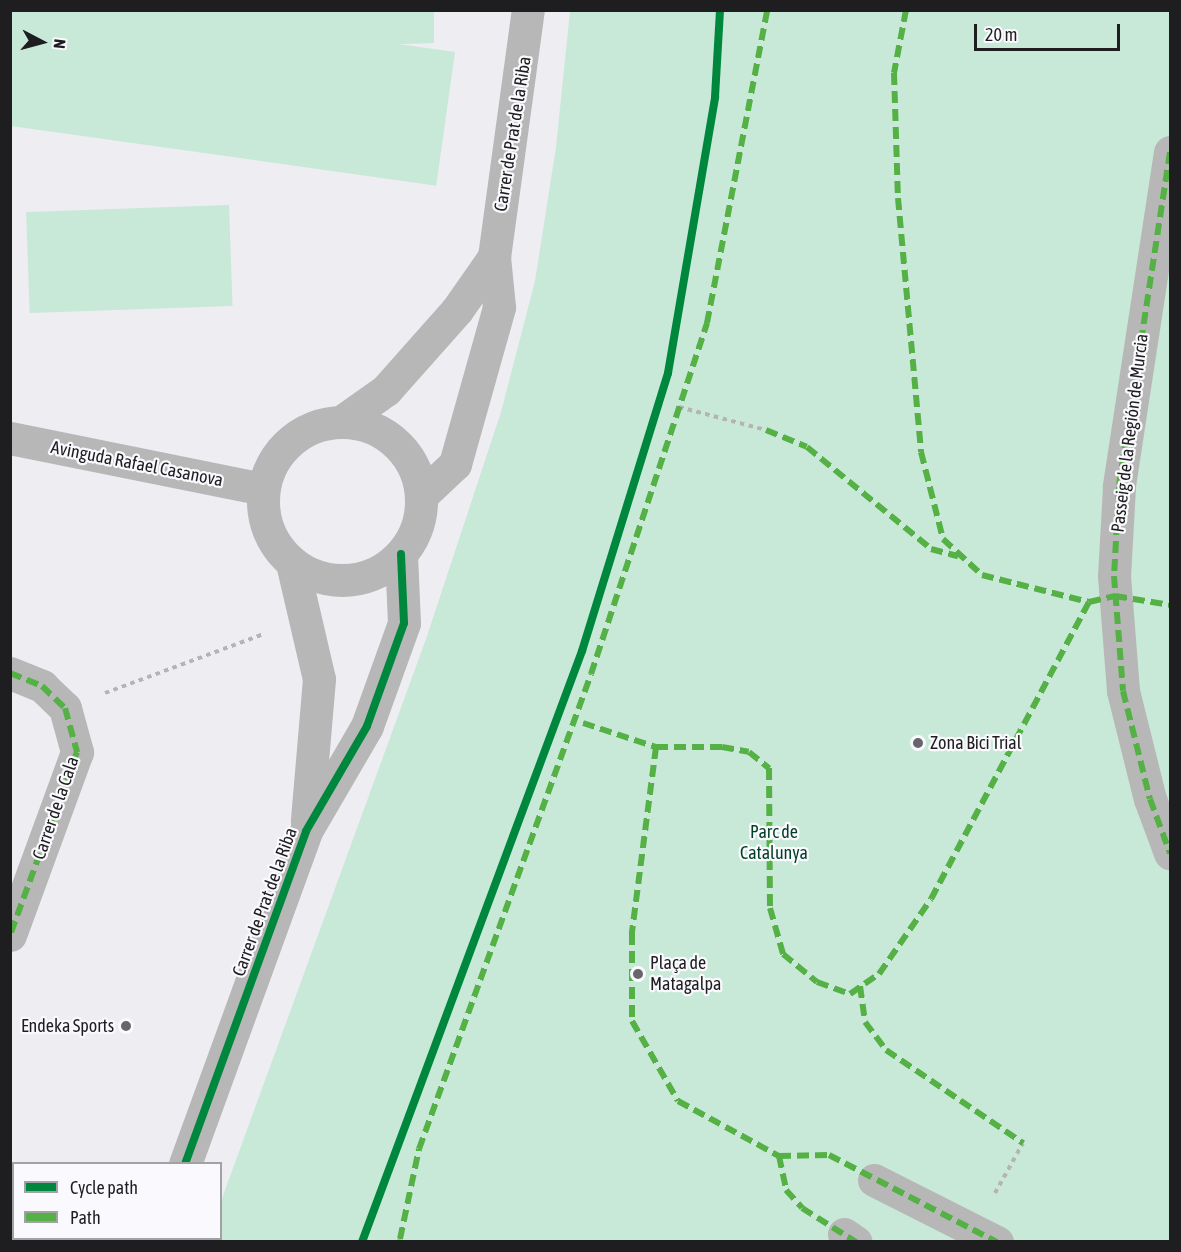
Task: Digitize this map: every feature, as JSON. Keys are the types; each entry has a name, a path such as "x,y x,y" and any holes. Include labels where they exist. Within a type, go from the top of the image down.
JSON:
{"street":[{"name":"Carrer de Prat de la Riba","path":"421,496 455,464 473,407 499,307 494,257 528,10"},
{"name":"Passeig de la Región de Murcia","path":"1170,152 1119,487 1114,576 1123,692 1150,799 1170,853"},
{"name":"Carrer de Prat de la Riba","path":"342,422 386,390 457,310 494,257"},
{"path":"342,422 366,426 388,437 406,454 421,496 420,517 401,554 383,570 360,579 328,579 292,563 273,542 264,516 263,489 282,448 299,434 342,422"},
{"name":"Avinguda Rafael Casanova","path":"10,438 263,489"},
{"name":"Carrer de Prat de la Riba","path":"186,1162 306,831 367,726 404,623 401,554"},
{"name":"Carrer de Prat de la Riba","path":"292,563 308,617 319,679 306,831"},
{"path":"10,673 42,686 65,708"},
{"name":"Carrer de la Cala","path":"10,935 77,752 65,708"},
{"path":"874,1180 985,1236"}],"path":[{"path":"680,407 766,430"},
{"path":"65,708 308,617"},
{"path":"985,1236 1023,1143"}],"green space":[{"path":"13,10 156,10 455,52 436,186 10,126 10,28"},
{"path":"10,11 434,11 434,43 11,58"},
{"name":"Parc de Catalunya","path":"570,11 1170,11 1170,1241 206,1242 222,1240 222,1198 426,639 501,412 535,281 556,147"},
{"path":"229,205 233,306 30,313 26,212"}],"marked path":[{"path":"400,1239 419,1149 591,674 707,323 767,10"},
{"path":"906,10 894,73 898,198 921,452 943,539 982,575 1089,602 1115,596 1170,605"},
{"path":"1170,152 1119,487 1114,576 1123,691 1150,799 1170,853"},
{"path":"766,430 807,447 931,549 958,556"},
{"path":"583,723 656,747 722,747 749,752 769,768 770,908 783,954 817,982 850,994 879,974 931,899 1089,602"},
{"path":"10,673 42,686 65,708 77,752 10,935"},
{"path":"656,747 632,933 632,1021 678,1101 779,1156 786,1190 802,1208 856,1242"},
{"path":"860,986 865,1022 886,1050 1023,1143"},
{"path":"779,1156 829,1155 997,1242"}],"cycle path":[{"path":"362,1242 582,651 668,373 715,97 720,10"},
{"path":"186,1162 306,831 367,726 404,623 401,554"}],"place":[{"name":"Zona Bici Trial","path":"918,743"},
{"name":"Plaça de Matagalpa","path":"638,974"},
{"name":"Endeka Sports","path":"126,1026"}]}
